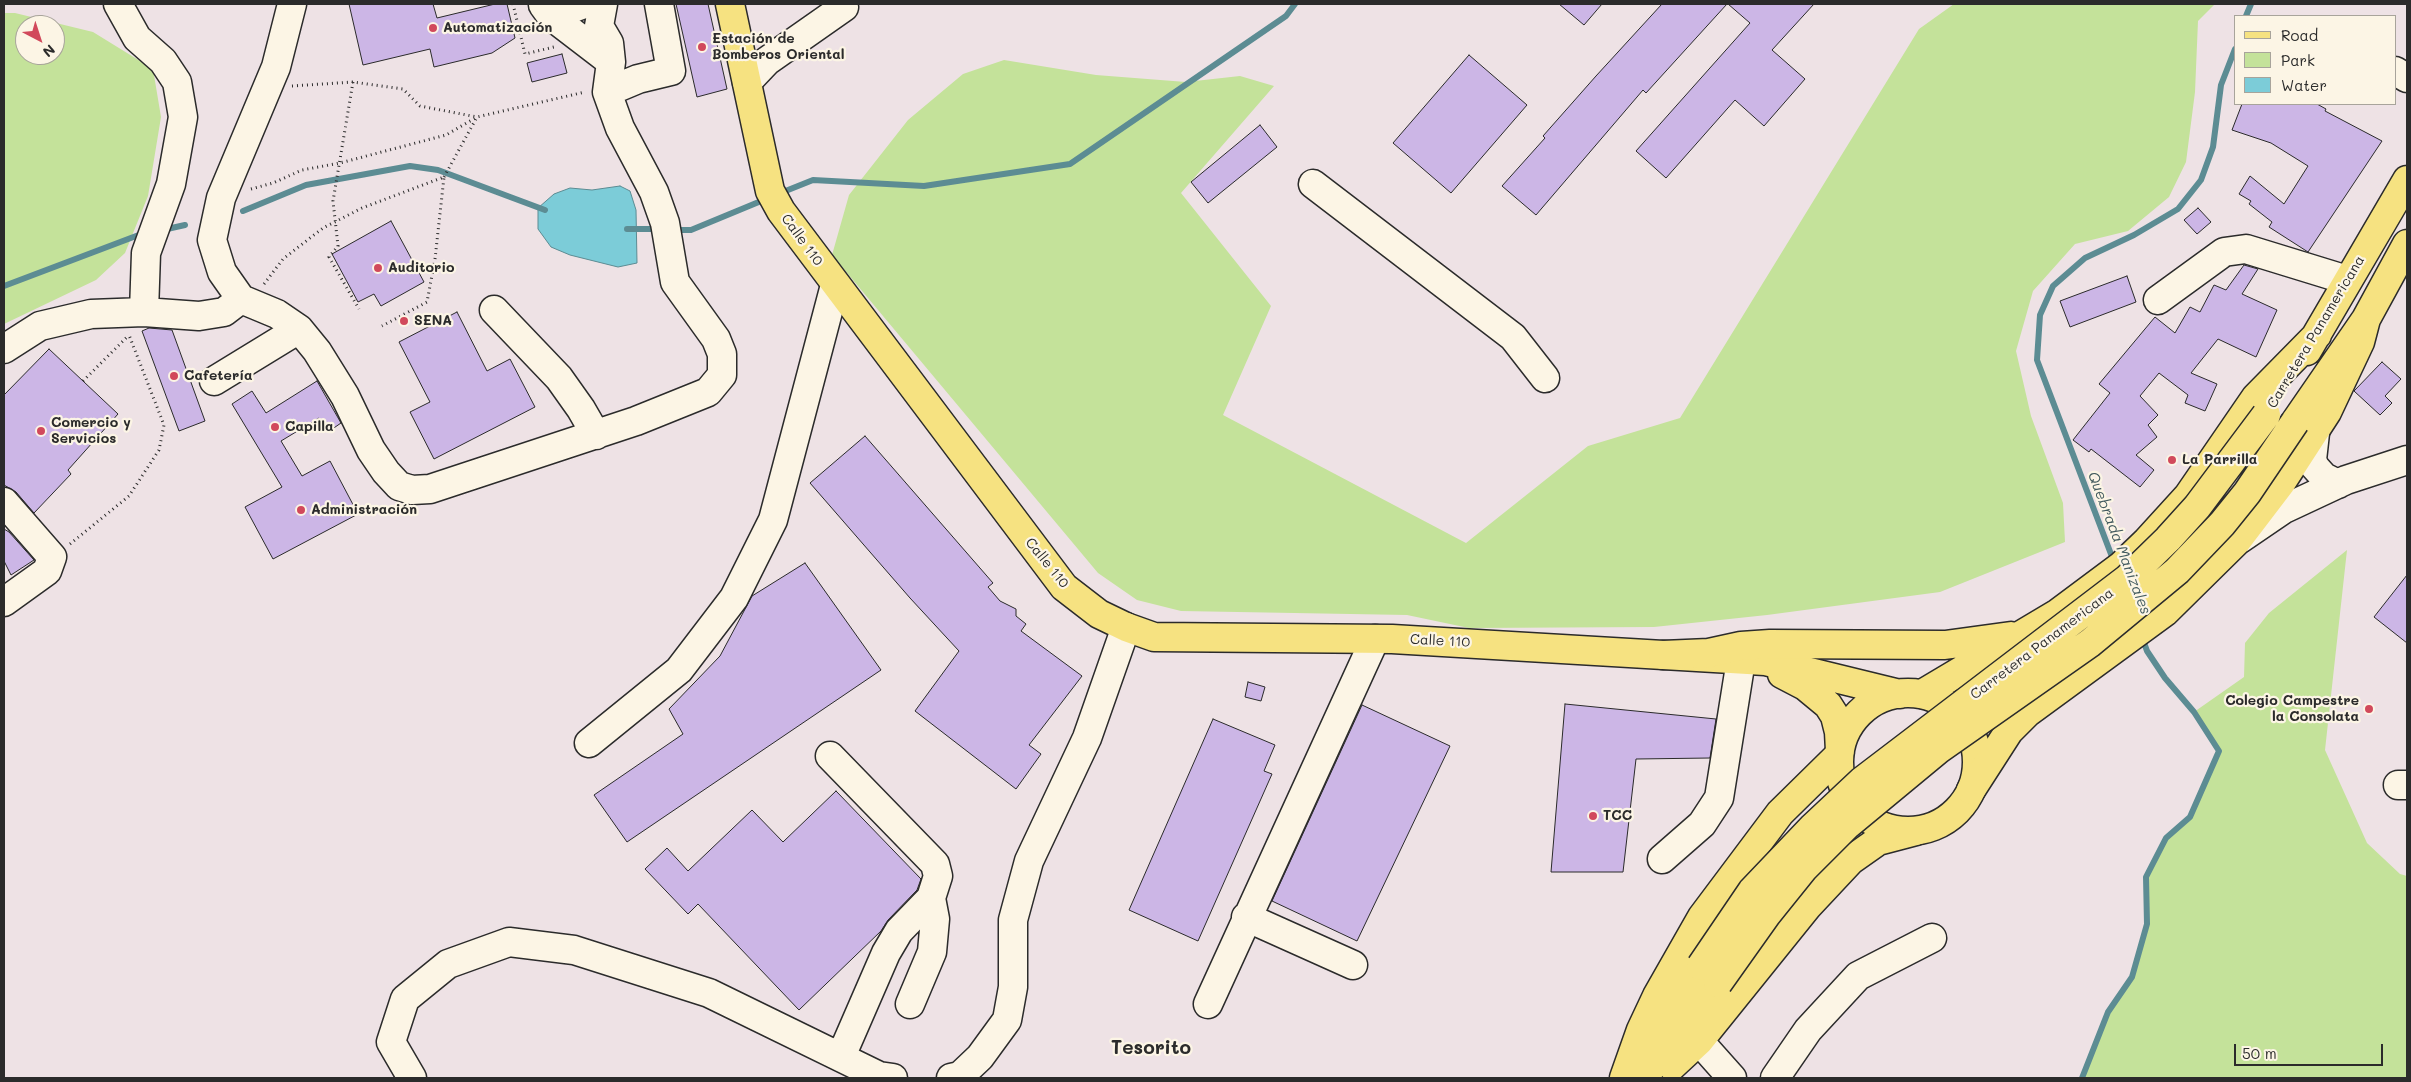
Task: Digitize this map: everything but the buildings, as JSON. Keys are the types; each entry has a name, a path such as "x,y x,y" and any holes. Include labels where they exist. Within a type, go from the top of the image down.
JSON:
{"main road":[{"name":"Calle 110","path":"730,4 770,191 794,231 1064,587 1099,614 1126,627 1154,637 1375,639 1753,660 1911,694"},
{"name":"Carretera Panamericana","path":"1670,1072 1710,975 1752,891 1813,827 1862,781 2134,572 2168,539 2197,507 2266,415 2317,336 2347,280 2407,180"},
{"name":"Carretera Panamericana","path":"1646,1078 1677,1007 1767,914 1804,868 1846,826 1939,749 2090,643 2177,572 2222,524 2247,492 2305,428 2407,244"},
{"path":"1624,1078 1640,1030 1656,996 1702,917 1780,813 1839,753 1851,724 1860,712 1885,697 1911,694 2025,634 2058,613 2120,566 2147,541 2188,496 2256,397 2317,336"},
{"path":"1670,1072 1699,1041 1807,907 1851,860 1878,841 1934,826 1949,818 1962,806 2009,731 2027,713 2165,612 2236,542 2281,483 2305,428"},
{"path":"1663,655 1708,653 1741,646 1770,644 1945,645 2025,634"},
{"path":"1753,660 1815,693 1828,704 1835,716 1839,732 1840,773 1844,790 1866,818 1881,826 1899,831 1916,831"},
{"path":"1911,694 1947,706 1958,714 1970,731 1976,750 1976,771 1971,790"}],"street":[{"path":"118,4 137,38 164,61 177,82 183,117 171,184 146,253 144,312"},
{"path":"292,4 276,67 221,198 212,240 222,272 246,300 277,314 299,329 317,352 345,396 371,450 386,472 399,486 412,490 430,489 596,435 708,392 722,375 722,354 716,339 675,282 664,224 654,192 620,128 608,92 611,62 609,43 597,11"},
{"path":"547,10 584,4"},
{"path":"608,92 638,78 670,72 659,4"},
{"path":"747,82 766,61 844,7"},
{"path":"547,10 611,62"},
{"path":"2396,72 2407,78"},
{"path":"1313,184 1513,337 1545,378"},
{"path":"2158,300 2224,252 2246,249 2347,280"},
{"path":"589,743 679,670 734,598 772,520 835,285"},
{"path":"4,349 40,326 92,314 144,312 199,316 224,312 246,300"},
{"path":"494,310 559,378 581,409 596,435"},
{"path":"214,381 299,329"},
{"path":"2305,428 2315,467 2324,477 2338,484"},
{"path":"2236,542 2284,509 2338,484 2407,460"},
{"path":"4,502 52,557 47,571 4,602"},
{"path":"951,1078 982,1068 1007,1020 1013,987 1013,920 1029,861 1087,738 1126,627"},
{"path":"1208,1004 1246,917 1375,639"},
{"path":"1662,860 1702,824 1719,798 1753,660"},
{"path":"830,756 935,864 938,876 931,898 895,938 886,953 846,1045 838,1054"},
{"path":"910,1004 932,952 935,919 931,898"},
{"path":"1246,917 1353,965"},
{"path":"1775,1078 1808,1030 1858,976 1932,938"},
{"path":"412,1078 391,1042 405,999 448,964 509,942 574,950 709,993 838,1054 879,1076 893,1078"},
{"path":"1699,1041 1732,1078"}],"path":[{"path":"286,86 353,82 403,88 420,106 478,118"},
{"path":"353,82 333,200 338,246 329,258 359,309"},
{"path":"221,198 273,183 302,170 340,163 446,135 478,118 593,90 608,92"},
{"path":"382,326 427,302 435,259 444,177 478,118"},
{"path":"246,300 283,259 323,228 362,208 444,177"},
{"path":"83,381 128,336 144,312"},
{"path":"52,557 129,496 159,450 164,424 128,336"}],"shaded area":[{"path":"4,4 2407,4 2407,950 2219,751 2190,817 2166,838 2146,877 2147,924 2132,977 2108,1012 2082,1078 4,1078"}],"green space":[{"path":"1954,4 2215,4 2198,21 2195,92 2186,162 2169,197 2128,231 2075,244 2033,291 2016,351 2031,416 2063,503 2065,542 1940,592 1767,615 1654,627 1469,628 1407,615 1181,611 1137,600 1098,573 832,255 849,195 908,120 963,74 1004,60 1096,75 1186,82 1240,76 1274,86 1181,193 1271,306 1223,415 1466,543 1588,446 1680,418 1919,29"},
{"path":"4,13 23,15 15,15 15,65 65,65 65,25 93,32 153,69 161,117 148,196 125,253 96,280 4,324"},
{"path":"2347,550 2325,750 2367,843 2400,874 2407,876 2407,1078 2082,1078 2108,1012 2132,977 2147,924 2146,877 2166,838 2190,817 2219,751 2194,712 2244,677 2245,643 2269,613"}],"water":[{"path":"620,186 630,191 636,210 637,263 618,267 570,255 551,247 538,229 538,208 554,194 570,188 592,190"}],"waterway":[{"path":"778,194 813,180 924,186 1070,164 1286,16 1295,4"},
{"name":"Quebrada Manizales","path":"2246,15 2251,4"},
{"name":"Quebrada Manizales","path":"2114,562 2037,360 2040,315 2053,286 2085,258 2134,235 2178,209 2201,180 2213,147 2221,85 2234,52"},
{"path":"243,211 306,185 410,166 438,170 545,210"},
{"path":"672,230 691,230 766,199"},
{"path":"167,229 185,225"},
{"path":"627,229 660,229"},
{"path":"4,286 144,233"},
{"name":"Quebrada Manizales","path":"2082,1078 2108,1012 2132,977 2147,924 2146,877 2166,838 2190,817 2219,751 2194,712 2165,678 2147,651 2142,637"}],"place":[{"name":"Automatización","path":"433,28"},
{"name":"Estación de Bomberos Oriental","path":"702,47"},
{"name":"Auditorio","path":"378,268"},
{"name":"SENA","path":"404,321"},
{"name":"Cafetería","path":"174,376"},
{"name":"Capilla","path":"275,427"},
{"name":"Comercio y Servicios","path":"41,431"},
{"name":"La Parrilla","path":"2172,460"},
{"name":"Administración","path":"301,510"},
{"name":"Colegio Campestre la Consolata","path":"2369,709"},
{"name":"TCC","path":"1593,816"}],"district":[{"name":"Tesorito","path":"1151,1048"}]}
